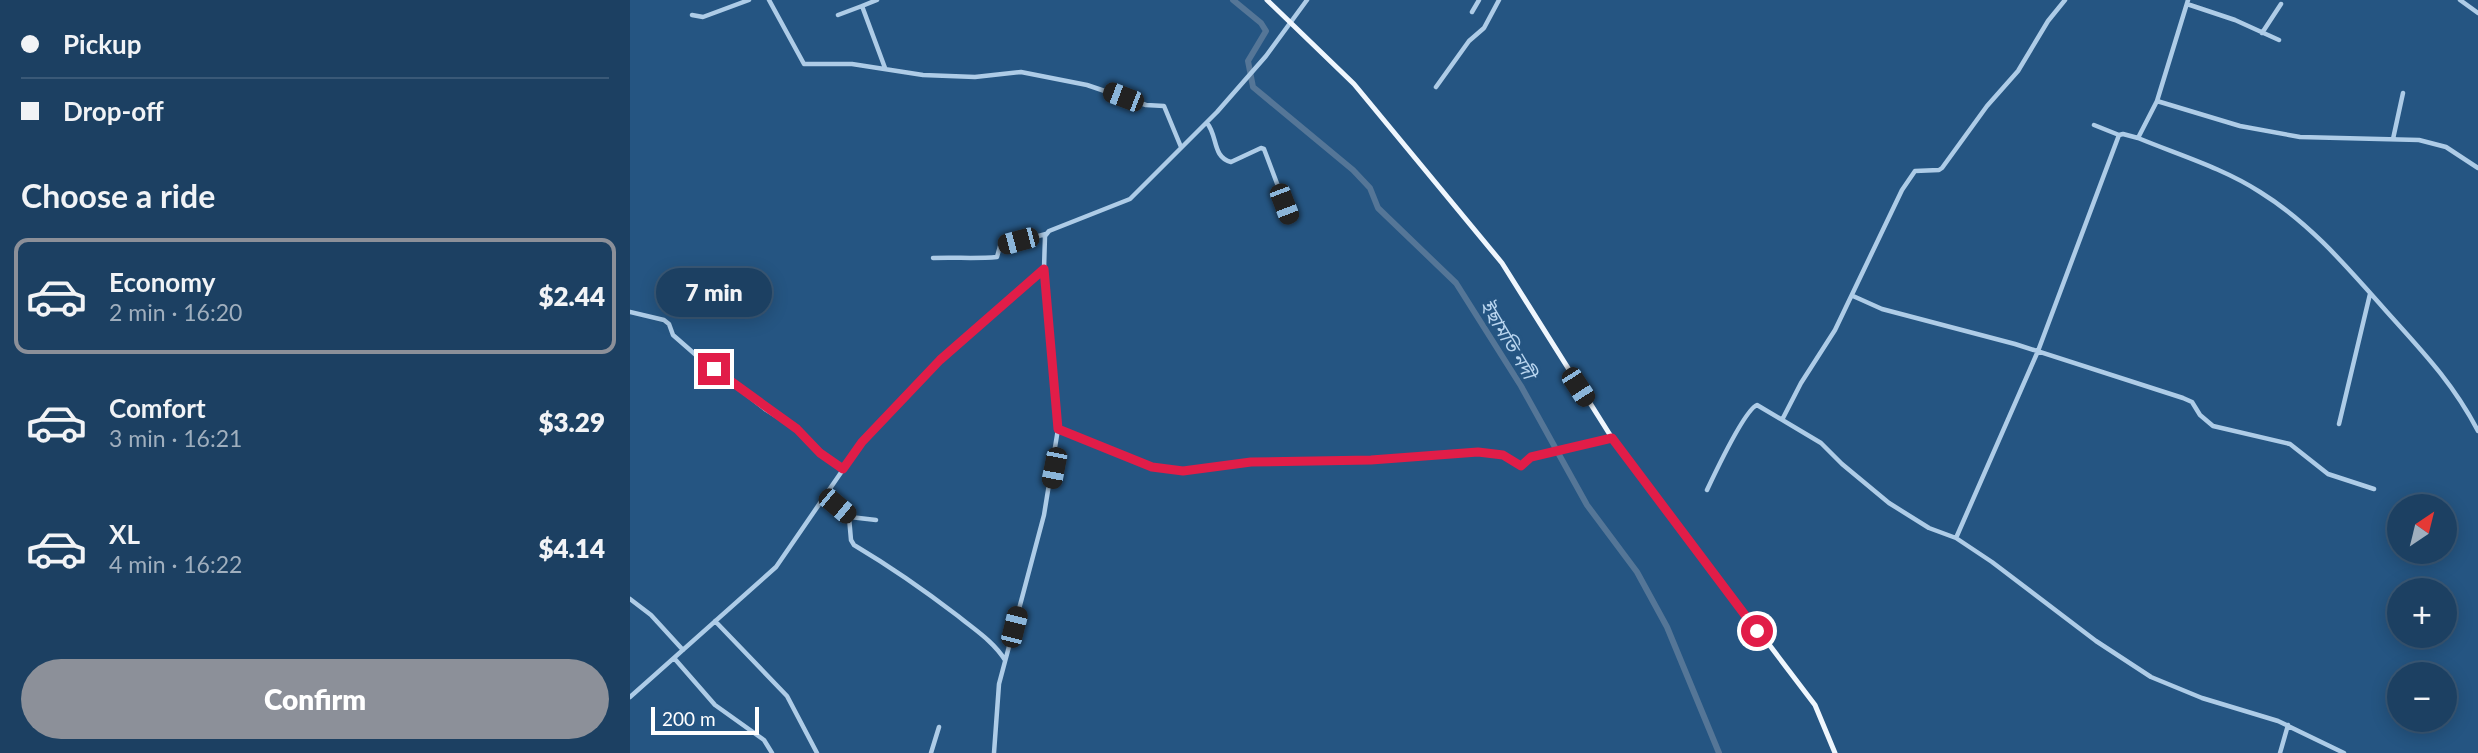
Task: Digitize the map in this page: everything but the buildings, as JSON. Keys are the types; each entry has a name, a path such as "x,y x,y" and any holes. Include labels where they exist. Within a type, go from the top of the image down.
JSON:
{"main road":[{"path":"1267,0 1354,84 1492,250 1612,438 1815,705 1835,753"}],"street":[{"path":"692,15 703,17 749,0"},
{"path":"769,0 804,64 852,64 923,75 975,77 1021,72 1087,85 1146,105 1164,106 1181,147"},
{"path":"838,15 877,0"},
{"path":"933,258 952,257 966,260 998,256 1000,246 1046,234 1125,203 1217,112 1266,55 1307,0"},
{"path":"1472,12 1479,0"},
{"path":"1436,87 1469,41 1484,28 1499,0"},
{"path":"1783,418 1853,296 1897,199 1912,174 1920,169 1939,170 1942,167 1987,106 2018,71 2048,21 2065,0"},
{"path":"2459,0 2478,12"},
{"path":"2138,138 2157,102 2188,2 2278,40"},
{"path":"2262,33 2281,4"},
{"path":"862,6 885,69"},
{"path":"2393,139 2403,93"},
{"path":"2157,102 2241,126 2300,137 2419,140 2454,151 2478,168"},
{"path":"1207,123 1219,155 1226,161 1231,162 1264,149 1290,218"},
{"path":"2094,125 2119,135 2138,138 2230,175 2285,208 2304,223 2443,374 2478,430"},
{"path":"1956,538 2038,351 2119,135"},
{"path":"994,753 999,684 1044,514 1058,429 1044,269 1046,234"},
{"path":"630,697 776,568 862,442 940,360 1044,269"},
{"path":"2339,424 2371,293"},
{"path":"1853,296 1882,309 2038,351 2183,398 2192,402 2200,415 2213,426 2290,444 2328,474 2374,489"},
{"path":"630,312 664,320 670,326 670,332 689,349 765,409 797,429 820,453 843,469"},
{"path":"1707,489 1754,405 1783,418 1821,443 1889,502 1929,528 1956,538 1992,562 2096,641 2151,677 2202,698 2288,725 2344,753"},
{"path":"1058,429 1152,467 1183,471 1251,462 1371,460 1478,452 1503,455 1521,466 1531,457 1544,453 1612,438"},
{"path":"825,496 849,516 876,520"},
{"path":"849,516 854,545 900,572 949,609 994,644 1005,660"},
{"path":"630,599 651,615 683,650"},
{"path":"715,621 787,696 817,753"},
{"path":"674,658 715,705 764,740 772,753"},
{"path":"2280,753 2288,725"},
{"path":"931,753 939,727"}],"waterway":[{"name":"ইছামতি নদী","path":"1233,0 1261,23 1266,31 1248,61 1253,87 1353,170 1370,188 1378,208 1456,283 1521,386 1587,505 1637,572 1667,627 1719,753"}],"route":[{"path":"714,369 765,409 797,429 810,445 843,469 862,442 940,360 1044,269 1058,429 1152,467 1183,471 1251,462 1371,460 1478,452 1503,455 1522,466 1531,457 1612,438 1757,631"}]}
